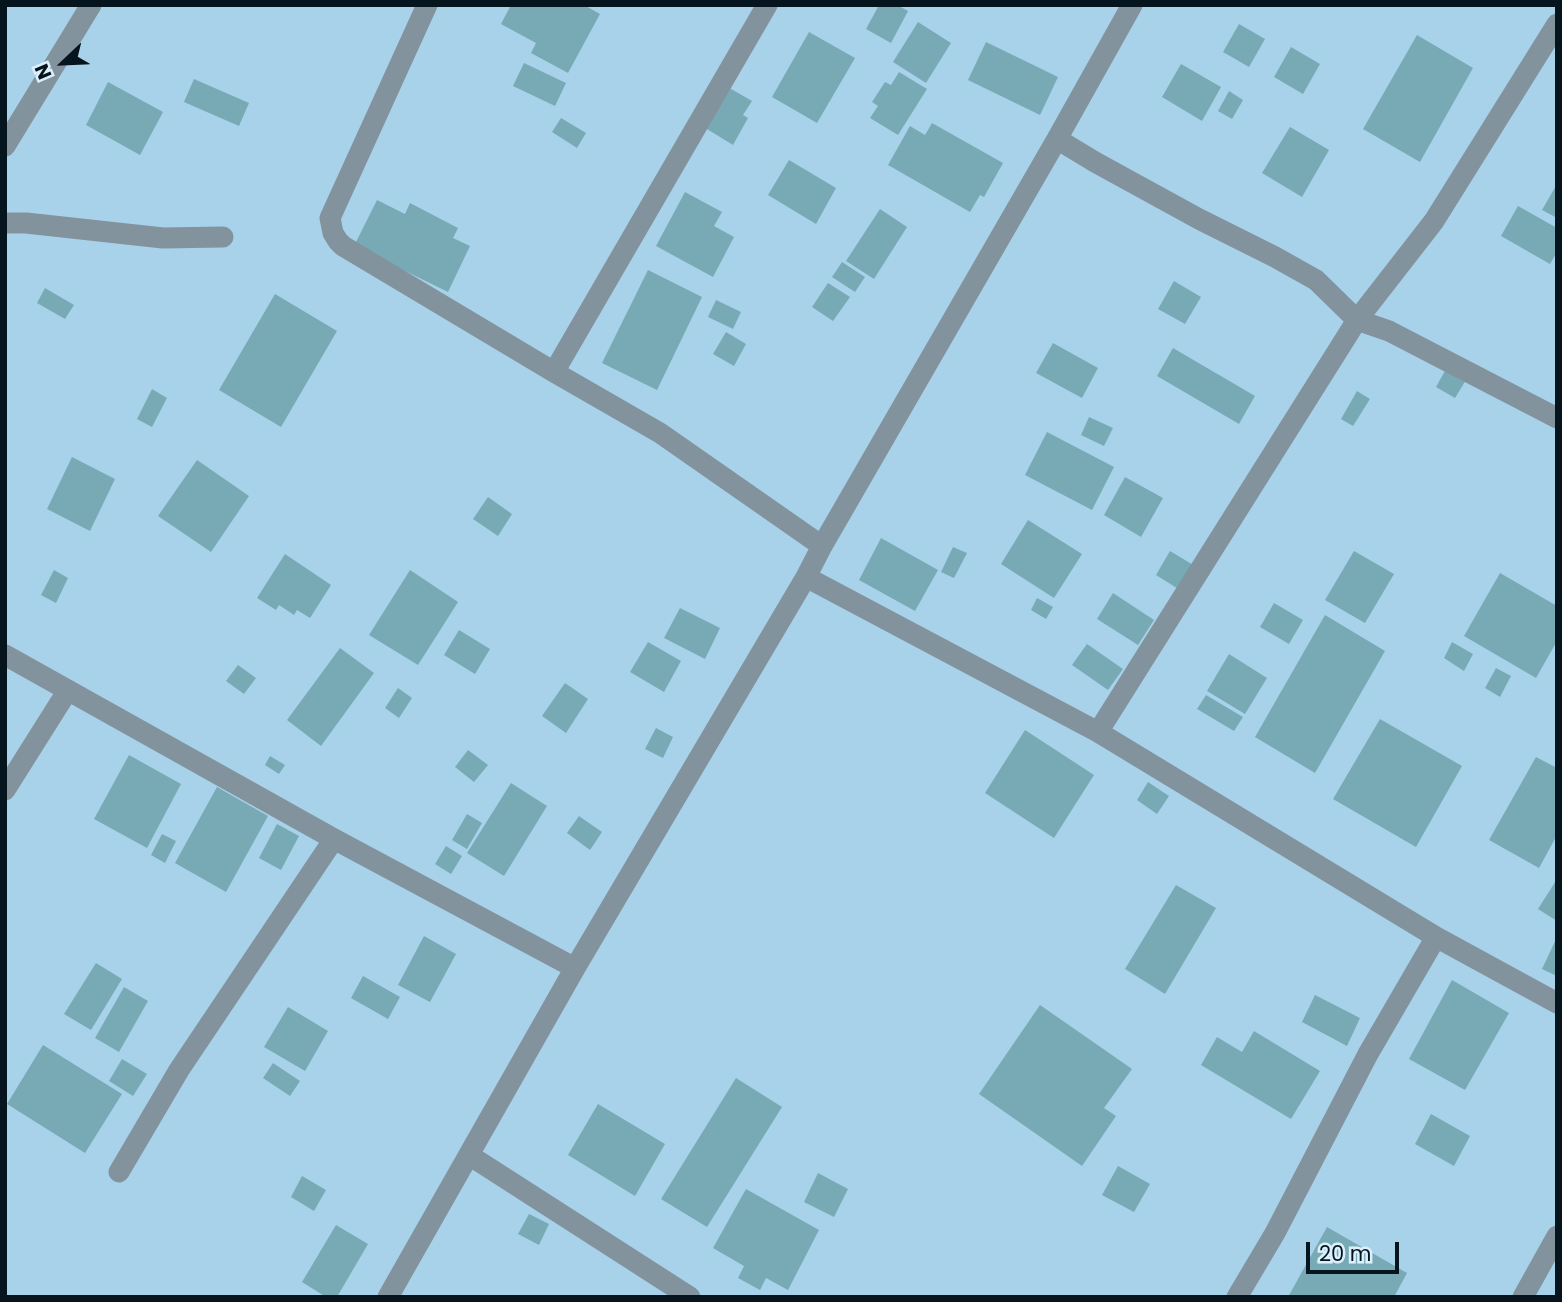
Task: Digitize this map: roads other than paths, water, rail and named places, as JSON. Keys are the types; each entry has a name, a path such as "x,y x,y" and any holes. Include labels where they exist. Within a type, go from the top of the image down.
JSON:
{"street":[{"path":"5,146 91,5"},
{"path":"427,5 330,218 333,233 343,246 660,433 822,546"},
{"path":"554,372 767,5"},
{"path":"387,1297 575,968 806,577 1132,5"},
{"path":"1098,732 1357,320 1434,221 1557,24"},
{"path":"1057,139 1199,219 1316,280 1357,320 1389,331 1557,418"},
{"path":"5,223 26,222 163,238 223,236"},
{"path":"806,577 1098,732 1436,937 1557,1003"},
{"path":"5,655 334,839 575,968"},
{"path":"5,790 68,690"},
{"path":"119,1172 179,1070 334,839"},
{"path":"1237,1297 1276,1233 1368,1054 1436,937"},
{"path":"468,1155 690,1297"},
{"path":"1522,1297 1557,1236"}]}
